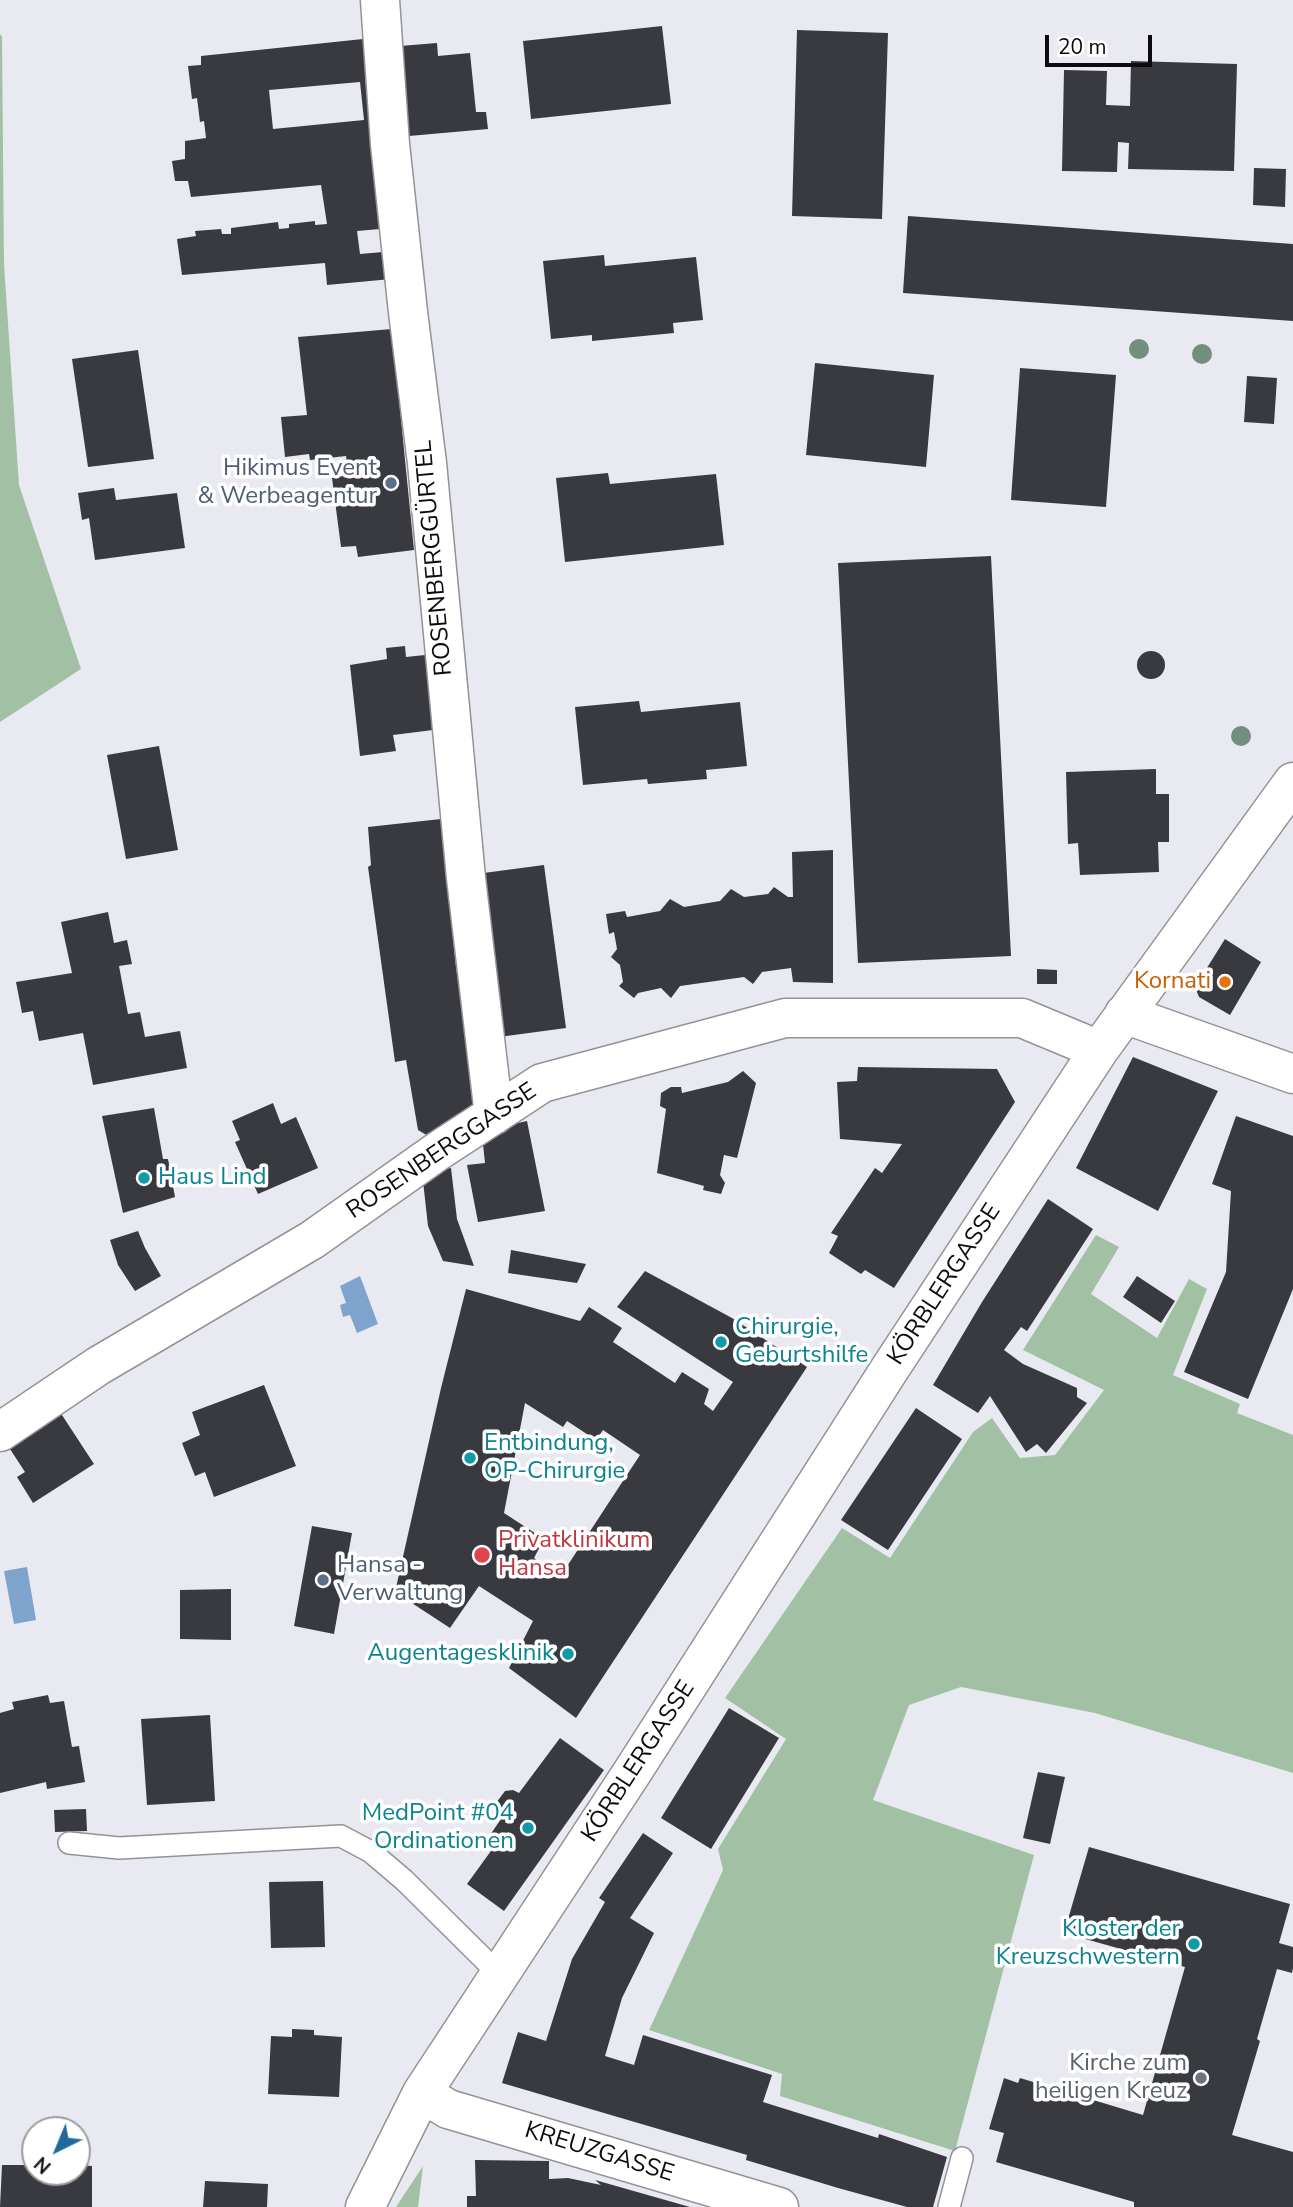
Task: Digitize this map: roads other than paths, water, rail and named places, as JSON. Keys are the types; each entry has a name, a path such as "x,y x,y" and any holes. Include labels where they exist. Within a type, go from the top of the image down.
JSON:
{"street":[{"name":"ROSENBERGGÜRTEL","path":"380,0 390,144 427,463 466,878 494,1115"},
{"name":"KÖRBLERGASSE","path":"365,2207 422,2093 891,1367 1099,1050 1293,782"},
{"path":"1124,1014 1293,1074"},
{"name":"ROSENBERGGASSE","path":"0,1432 133,1344 312,1240 542,1083 785,1018 1022,1018 1099,1050"},
{"name":"KREUZGASSE","path":"422,2093 448,2109 779,2207"}],"lane":[{"path":"69,1843 119,1848 341,1836 371,1852 404,1880 500,1976"},
{"path":"949,2207 962,2158"}],"water":[{"path":"360,1276 378,1324 357,1333 350,1315 343,1317 340,1305 346,1303 340,1286"},
{"path":"27,1567 36,1620 14,1624 4,1571"}],"place":[{"name":"Hikimus Event & Werbeagentur","path":"391,483"},
{"name":"Kornati","path":"1225,982"},
{"name":"Haus Lind","path":"144,1178"},
{"name":"Chirurgie, Geburtshilfe","path":"721,1342"},
{"name":"Entbindung, OP-Chirurgie","path":"470,1458"},
{"name":"Privatklinikum Hansa","path":"482,1555"},
{"name":"Hansa - Verwaltung","path":"323,1580"},
{"name":"Augentagesklinik","path":"568,1654"},
{"name":"MedPoint #04 Ordinationen","path":"528,1828"},
{"name":"Kloster der Kreuzschwestern","path":"1194,1944"},
{"name":"Kirche zum heiligen Kreuz","path":"1201,2078"}]}
